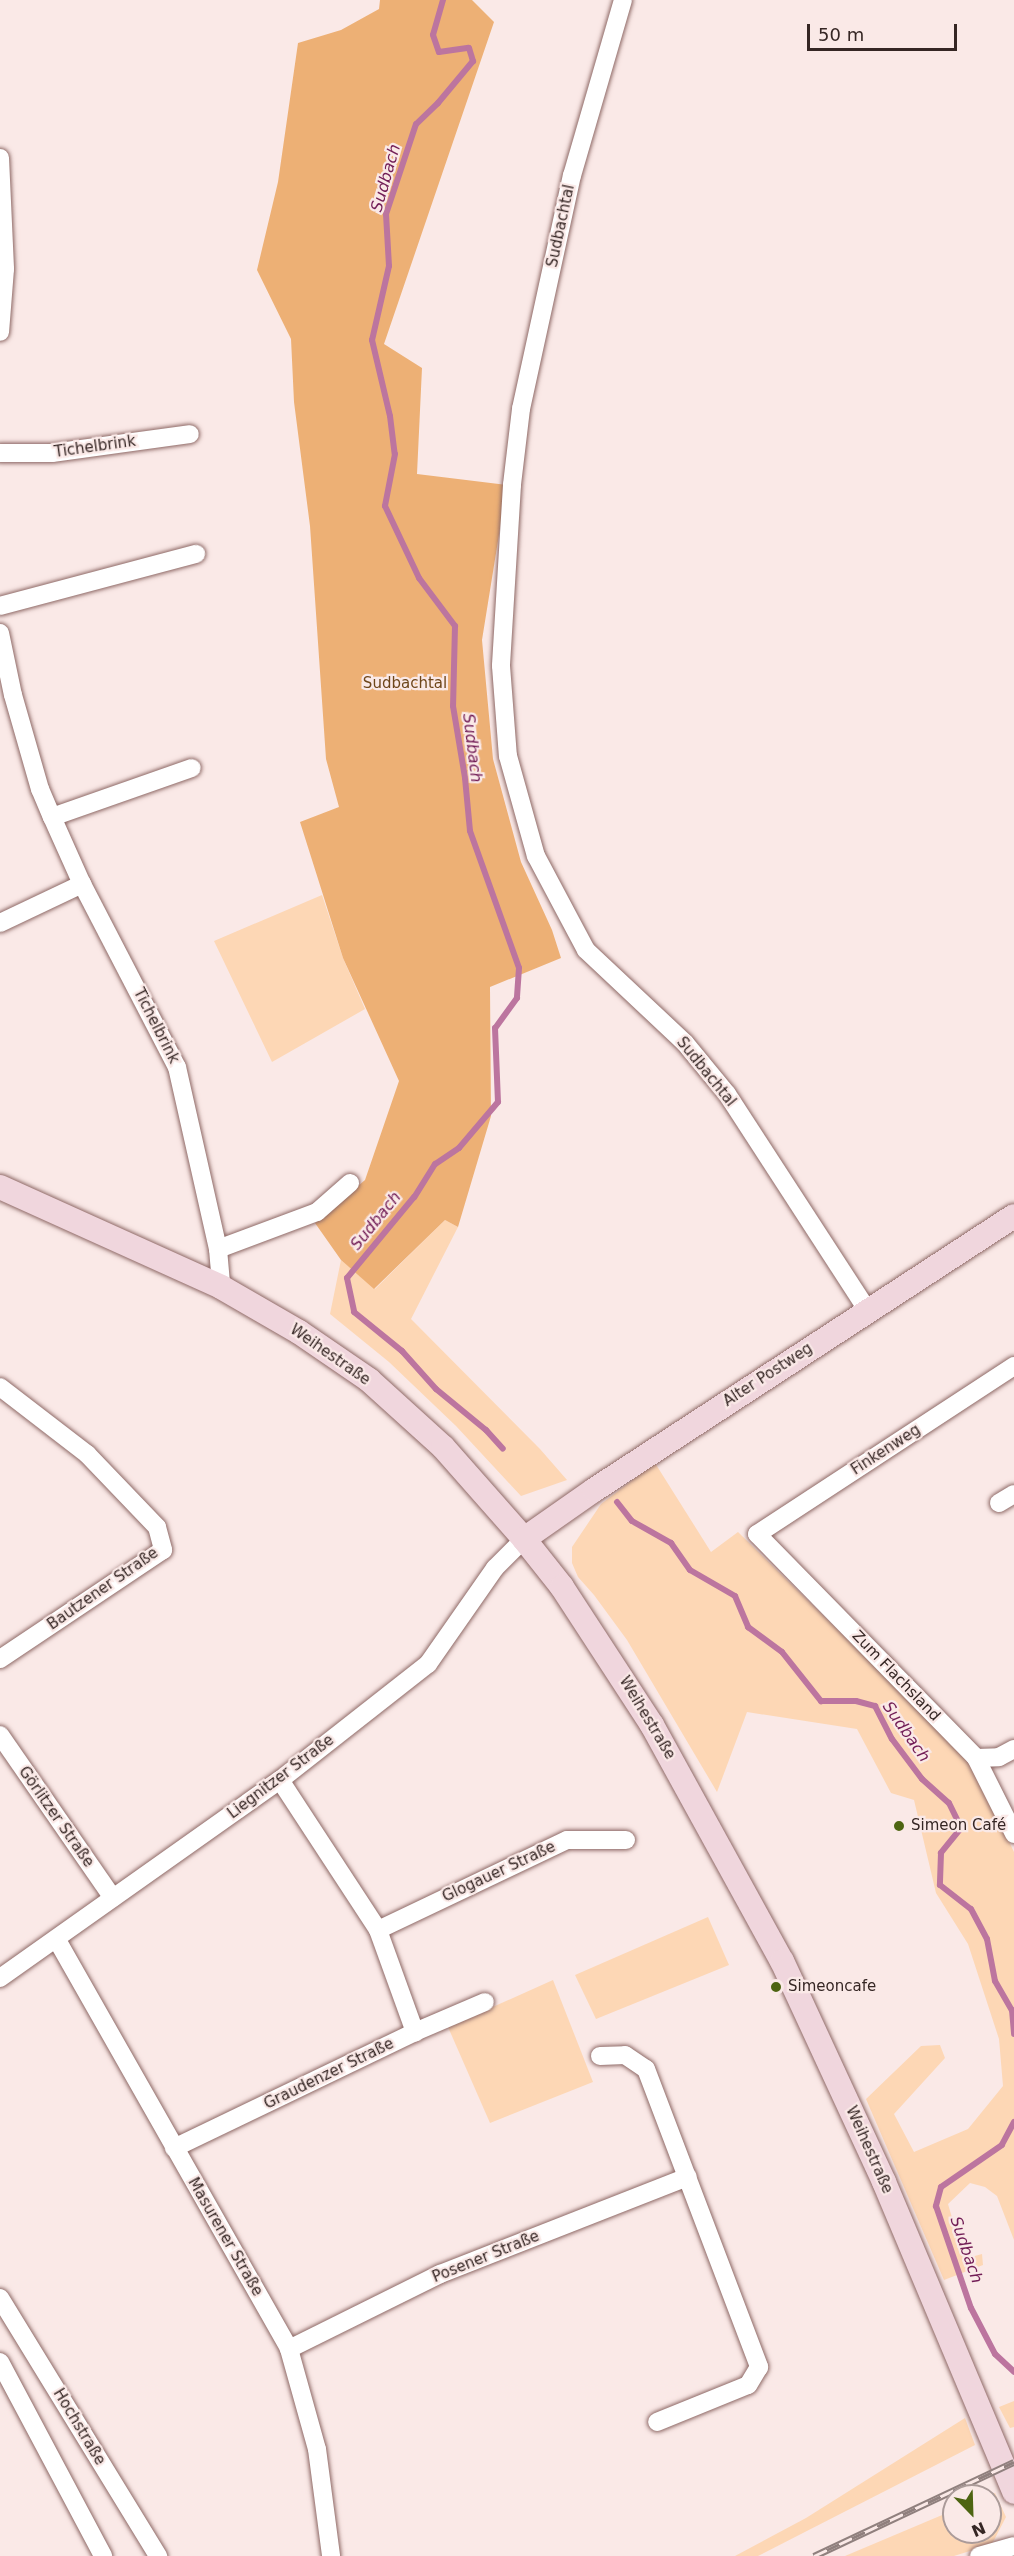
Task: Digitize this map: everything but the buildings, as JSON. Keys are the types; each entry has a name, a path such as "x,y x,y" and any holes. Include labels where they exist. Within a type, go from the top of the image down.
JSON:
{"main road":[{"name":"Weihestraße","path":"0,1186 220,1287 299,1332 369,1380 443,1447 524,1539 591,1629 646,1715 782,1961 884,2182 1014,2492"},
{"name":"Alter Postweg","path":"524,1539 603,1483 1014,1216"}],"street":[{"name":"Sudbachtal","path":"623,0 572,175 521,408 512,485 501,666 508,756 536,856 586,950 685,1043 727,1094 867,1311"},
{"path":"0,158 5,269 0,332"},
{"name":"Tichelbrink","path":"0,453 52,453 190,434"},
{"path":"0,606 196,554"},
{"name":"Tichelbrink","path":"0,633 13,695 40,789 82,884 177,1067 218,1249 220,1287"},
{"path":"52,817 192,768"},
{"path":"0,923 82,884"},
{"path":"218,1249 317,1212 350,1183"},
{"name":"Finkenweg","path":"757,1534 1014,1366"},
{"name":"Bautzener Straße","path":"0,1387 87,1454 157,1527 163,1550 0,1659"},
{"name":"Zum Flachsland","path":"757,1534 976,1758 1014,1834"},
{"name":"Liegnitzer Straße","path":"0,1978 57,1940 280,1780 428,1664 495,1568 524,1539"},
{"name":"Görlitzer Straße","path":"0,1735 113,1898"},
{"path":"976,1758 999,1757 1014,1749"},
{"path":"280,1780 378,1930 415,2032"},
{"name":"Glogauer Straße","path":"378,1930 567,1840 626,1840"},
{"name":"Masurener Straße","path":"57,1940 289,2349 317,2450 332,2556"},
{"name":"Graudenzer Straße","path":"174,2148 415,2032 485,2002"},
{"path":"600,2056 625,2055 646,2069 759,2367 748,2385 657,2422"},
{"name":"Posener Straße","path":"289,2349 440,2274 688,2177"},
{"name":"Hochstraße","path":"0,2298 158,2556"},
{"path":"0,2362 103,2556"},
{"path":"979,2556 1014,2546"}],"shaded area":[{"path":"322,895 343,958 365,1009 272,1062 214,941"},
{"path":"445,1220 458,1227 411,1319 540,1449 567,1480 521,1496 456,1426 389,1362 330,1314 341,1260 375,1289"},
{"path":"655,1463 711,1552 738,1532 969,1759 1014,1852 1014,2240 997,2196 985,2187 970,2183 948,2204 964,2259 982,2254 983,2265 944,2280 866,2099 921,2046 940,2045 945,2058 894,2114 914,2152 968,2129 1003,2086 999,2039 968,1944 936,1893 914,1800 891,1793 857,1729 747,1712 717,1792 627,1640 578,1577 572,1563 572,1547 601,1504"},
{"path":"708,1917 729,1965 596,2019 575,1975"},
{"path":"553,1980 593,2082 490,2123 448,2027"},
{"path":"1014,2401 1014,2427 1010,2428 999,2407"},
{"path":"965,2418 975,2445 758,2556 735,2556 806,2518"},
{"path":"1002,2508 1006,2517 1002,2525"},
{"path":"942,2515 942,2544 992,2544 954,2556 845,2556"}],"green space":[{"name":"Sudbachtal","path":"380,0 472,0 494,22 384,344 422,368 417,474 507,485 482,640 493,759 521,862 552,930 561,958 490,987 491,1116 458,1227 445,1220 374,1289 341,1260 315,1223 365,1180 399,1081 343,958 300,822 339,807 326,759 310,526 294,402 291,339 257,270 278,182 298,43 341,30 379,9"}],"waterway":[{"name":"Sudbach","path":"443,0 433,35 439,52 469,48 473,61 438,103 416,124 386,214 389,266 372,340 390,416 395,454 385,506 419,578 455,626 453,706 465,778 470,831 519,968 517,998 495,1028 498,1102 459,1148 435,1164 414,1197 347,1278 354,1312 402,1351 436,1389 486,1430 503,1449"},
{"name":"Sudbach","path":"617,1502 632,1521 671,1543 690,1570 735,1596 748,1627 782,1652 821,1701 856,1701 875,1706 892,1739 922,1779 949,1803 961,1828 941,1853 940,1885 971,1909 987,1939 995,1981 1012,2010 1014,2034"},
{"name":"Sudbach","path":"1014,2122 1002,2145 941,2187 936,2206 971,2308 995,2354 1014,2372"}],"railway":[{"path":"814,2556 1014,2462"}],"place":[{"name":"Simeon Café","path":"899,1826"},
{"name":"Simeoncafe","path":"776,1987"}]}
